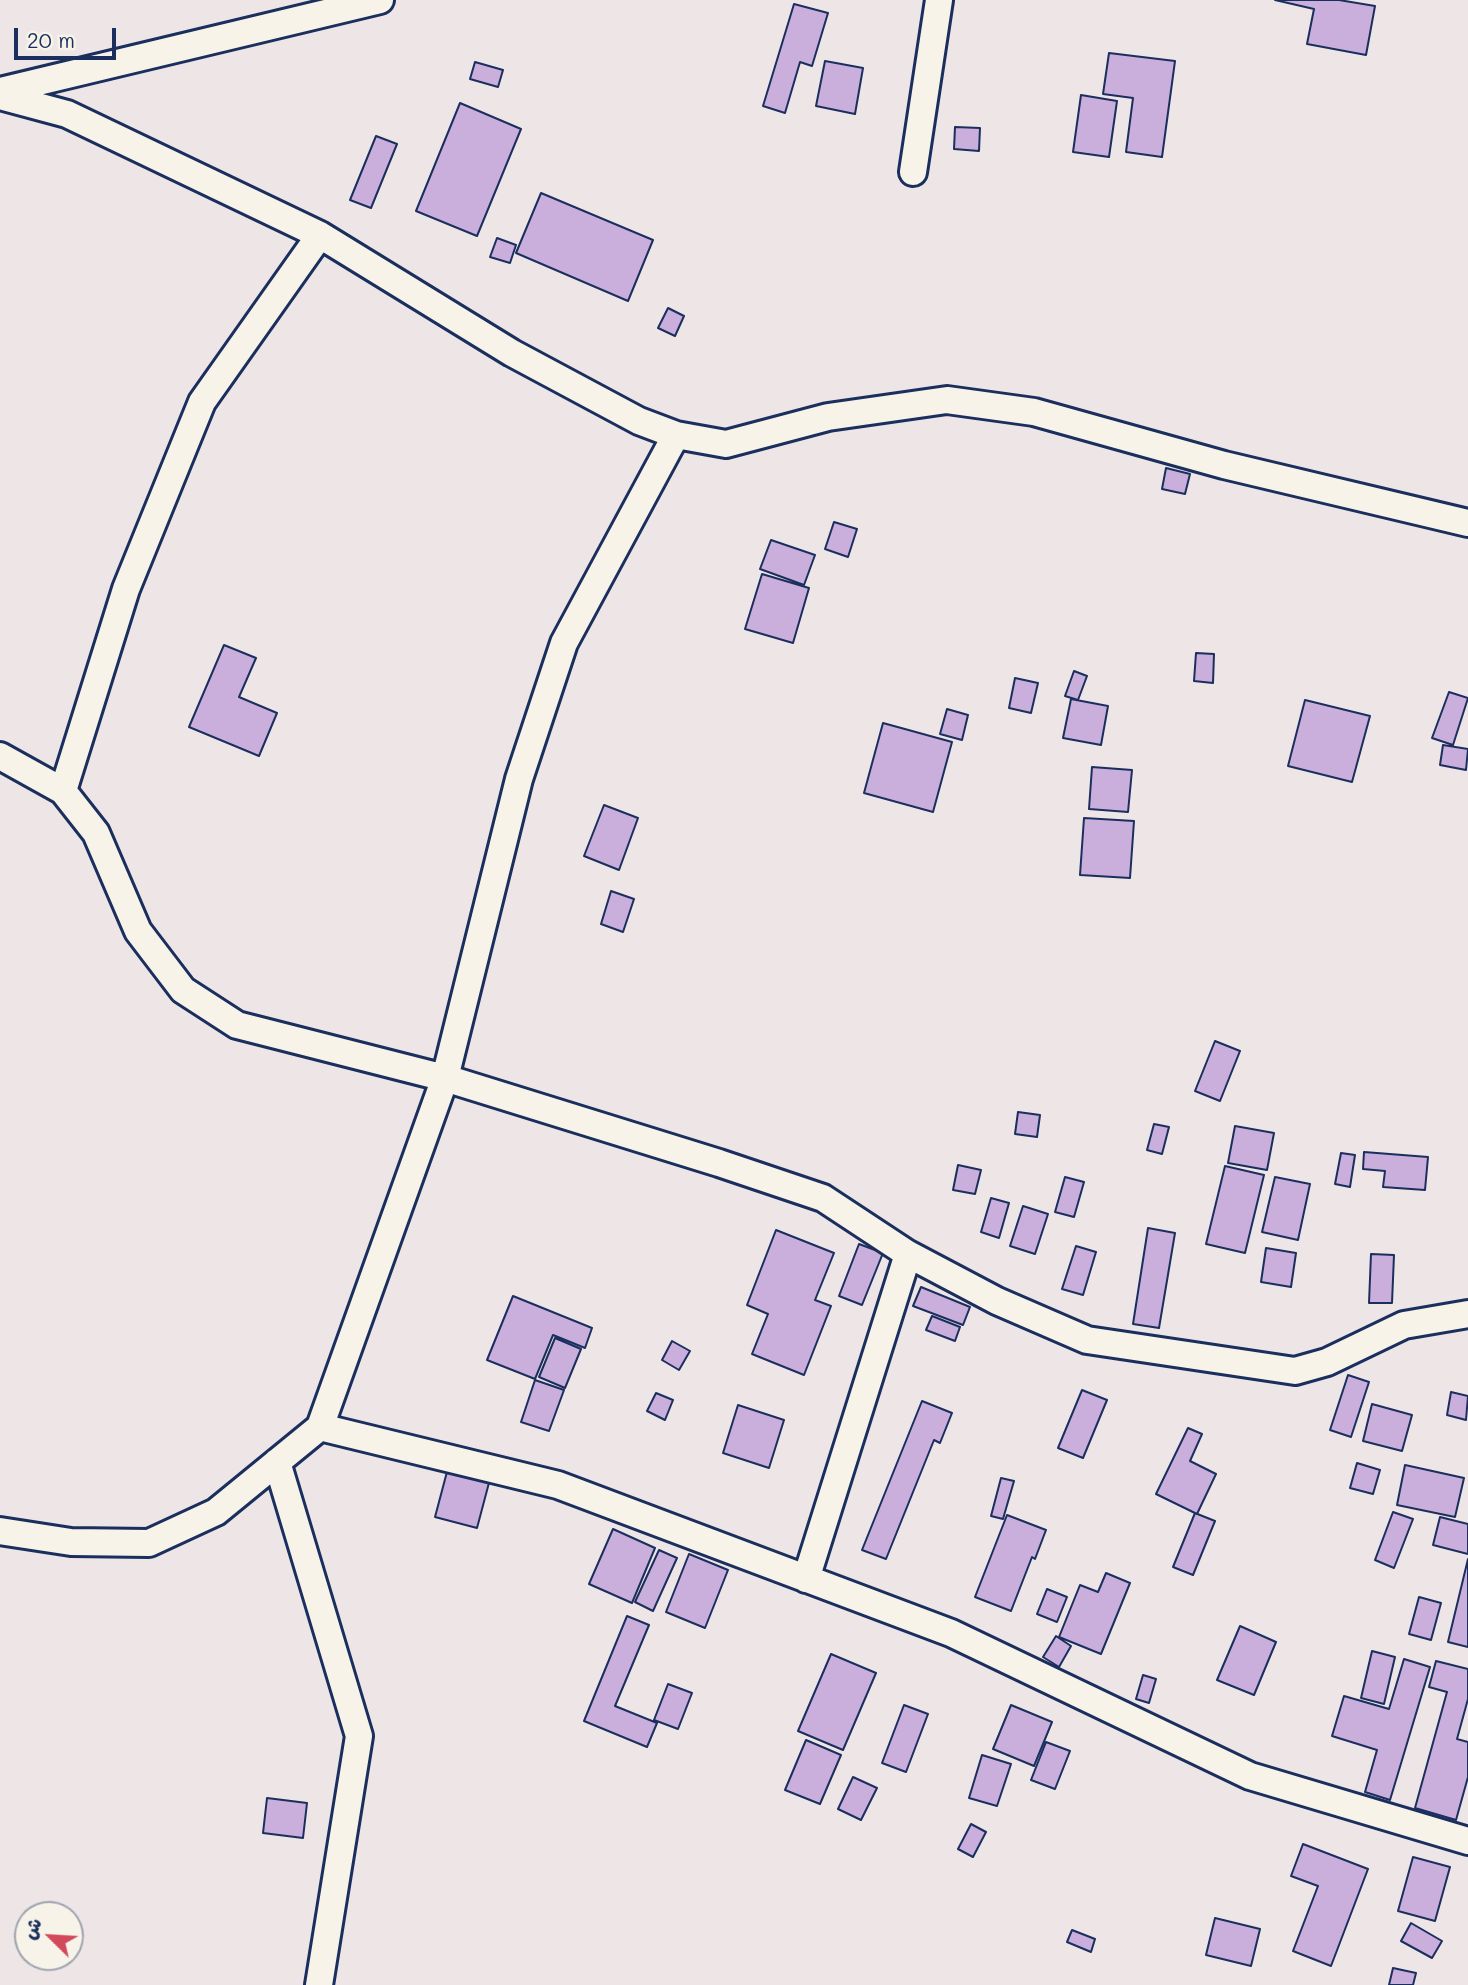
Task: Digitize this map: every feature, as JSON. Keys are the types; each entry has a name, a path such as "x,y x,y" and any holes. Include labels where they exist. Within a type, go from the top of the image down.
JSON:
{"street":[{"path":"0,93 380,0"},
{"path":"913,172 939,0"},
{"path":"0,93 67,114 320,235 512,354 639,421 676,435 726,444 828,417 947,400 1034,412 1224,465 1468,523"},
{"path":"63,790 126,589 202,402 320,235"},
{"path":"0,1531 71,1542 149,1543 216,1512 320,1427 445,1078 519,779 564,643 676,435"},
{"path":"0,756 63,790 96,833 138,931 183,990 237,1025 445,1078 823,1198 908,1254 997,1301 1087,1340 1295,1371 1327,1362 1405,1325 1468,1314"},
{"path":"806,1579 908,1254"},
{"path":"320,1427 558,1485 951,1633 1250,1776 1468,1841"},
{"path":"277,1462 359,1736 319,1985"}],"building":[{"path":"1275,0 1339,0 1375,6 1366,55 1307,44 1314,9"},
{"path":"794,4 828,13 812,66 800,62 785,113 763,106"},
{"path":"1109,53 1175,61 1162,157 1126,152 1133,98 1103,94"},
{"path":"825,61 863,68 855,114 816,106"},
{"path":"475,62 503,70 498,87 470,79"},
{"path":"1081,95 1117,101 1109,157 1073,152"},
{"path":"460,103 521,129 477,236 416,211"},
{"path":"955,127 980,128 979,151 954,149"},
{"path":"376,136 397,144 371,208 350,200"},
{"path":"541,193 653,240 628,301 516,253"},
{"path":"497,238 516,245 510,263 490,257"},
{"path":"668,308 684,316 675,336 658,328"},
{"path":"1166,468 1190,474 1185,494 1162,489"},
{"path":"834,522 857,529 848,557 825,549"},
{"path":"771,540 815,555 804,585 760,569"},
{"path":"762,574 809,588 793,643 745,629"},
{"path":"224,645 256,658 239,697 277,713 259,756 189,727"},
{"path":"1196,653 1214,654 1213,683 1194,681"},
{"path":"1074,671 1087,676 1078,700 1065,696"},
{"path":"1015,678 1038,683 1031,713 1009,708"},
{"path":"1449,692 1468,698 1453,745 1432,738"},
{"path":"1071,699 1108,706 1101,745 1063,738"},
{"path":"1305,700 1370,716 1352,782 1288,766"},
{"path":"947,709 968,715 962,740 940,734"},
{"path":"883,723 952,742 933,812 864,793"},
{"path":"1443,745 1468,749 1466,770 1440,765"},
{"path":"1092,767 1132,770 1128,812 1089,809"},
{"path":"604,805 638,818 619,870 584,856"},
{"path":"1084,818 1134,821 1130,878 1080,875"},
{"path":"611,891 634,899 623,932 601,924"},
{"path":"1215,1041 1240,1051 1220,1101 1195,1091"},
{"path":"1018,1112 1040,1115 1037,1137 1015,1134"},
{"path":"1154,1124 1169,1127 1162,1154 1147,1150"},
{"path":"1235,1126 1274,1133 1267,1170 1228,1163"},
{"path":"1364,1152 1428,1157 1425,1190 1383,1187 1385,1171 1363,1169"},
{"path":"1341,1153 1355,1155 1350,1187 1335,1184"},
{"path":"958,1165 981,1170 975,1194 953,1190"},
{"path":"1225,1166 1264,1175 1245,1253 1206,1244"},
{"path":"1065,1177 1084,1182 1074,1217 1055,1212"},
{"path":"1275,1177 1310,1184 1298,1240 1262,1232"},
{"path":"991,1198 1009,1203 999,1238 981,1232"},
{"path":"1023,1206 1048,1214 1035,1254 1010,1246"},
{"path":"1148,1228 1175,1233 1159,1328 1133,1324"},
{"path":"776,1230 834,1253 815,1300 831,1306 804,1375 752,1354 768,1314 747,1305"},
{"path":"859,1244 883,1253 862,1305 839,1296"},
{"path":"1076,1246 1096,1252 1083,1295 1062,1289"},
{"path":"1266,1248 1296,1253 1291,1287 1261,1282"},
{"path":"1371,1254 1394,1255 1392,1303 1369,1303"},
{"path":"921,1287 970,1307 963,1325 913,1306"},
{"path":"513,1296 592,1328 585,1348 553,1335 535,1379 487,1360"},
{"path":"932,1316 960,1327 955,1341 926,1330"},
{"path":"555,1338 581,1349 565,1388 539,1377"},
{"path":"672,1341 690,1351 679,1370 662,1360"},
{"path":"1348,1375 1369,1382 1351,1437 1330,1430"},
{"path":"535,1380 564,1390 549,1431 521,1422"},
{"path":"1082,1390 1107,1400 1083,1458 1058,1448"},
{"path":"1451,1392 1468,1396 1466,1420 1447,1415"},
{"path":"656,1393 673,1400 665,1420 647,1411"},
{"path":"922,1401 952,1413 940,1443 934,1440 886,1559 862,1550"},
{"path":"1372,1404 1412,1415 1402,1451 1363,1441"},
{"path":"738,1405 784,1420 769,1468 723,1453"},
{"path":"1188,1428 1202,1434 1190,1461 1216,1474 1197,1514 1156,1494"},
{"path":"1357,1463 1380,1470 1373,1494 1350,1488"},
{"path":"1405,1465 1464,1478 1455,1517 1397,1505"},
{"path":"448,1468 490,1479 477,1528 435,1517"},
{"path":"1001,1478 1014,1481 1003,1519 991,1516"},
{"path":"1393,1512 1413,1519 1394,1568 1375,1560"},
{"path":"1195,1513 1215,1521 1193,1575 1173,1567"},
{"path":"1007,1515 1046,1530 1035,1559 1032,1557 1011,1611 975,1597"},
{"path":"1440,1517 1468,1524 1468,1554 1433,1545"},
{"path":"613,1529 655,1548 632,1603 589,1584"},
{"path":"659,1550 677,1558 653,1611 635,1602"},
{"path":"689,1554 728,1570 705,1628 666,1612"},
{"path":"1468,1559 1468,1647 1448,1642"},
{"path":"1106,1573 1130,1583 1101,1654 1059,1637 1080,1585 1098,1592"},
{"path":"1047,1589 1067,1597 1057,1622 1037,1614"},
{"path":"1419,1597 1441,1603 1431,1640 1409,1634"},
{"path":"627,1616 649,1625 615,1706 657,1723 647,1747 584,1721"},
{"path":"1240,1626 1276,1642 1254,1695 1217,1680"},
{"path":"1056,1636 1071,1646 1059,1667 1043,1657"},
{"path":"1372,1651 1395,1657 1384,1704 1361,1698"},
{"path":"831,1654 876,1673 843,1750 798,1731"},
{"path":"1404,1659 1430,1667 1390,1800 1365,1792 1377,1750 1332,1736 1344,1696 1389,1709"},
{"path":"1436,1661 1468,1669 1468,1699 1457,1739 1468,1742 1468,1777 1456,1820 1415,1808 1447,1692 1429,1687"},
{"path":"1143,1675 1156,1679 1149,1703 1136,1699"},
{"path":"668,1684 692,1693 678,1729 654,1720"},
{"path":"904,1705 928,1714 906,1772 882,1763"},
{"path":"1011,1705 1052,1722 1034,1766 993,1749"},
{"path":"806,1740 841,1755 820,1804 785,1790"},
{"path":"1046,1742 1070,1751 1055,1789 1031,1780"},
{"path":"982,1755 1011,1764 997,1806 969,1798"},
{"path":"853,1777 877,1788 861,1820 838,1809"},
{"path":"267,1798 307,1803 303,1838 263,1833"},
{"path":"971,1824 986,1832 973,1857 958,1849"},
{"path":"1303,1844 1368,1869 1331,1966 1293,1951 1318,1886 1291,1876"},
{"path":"1413,1857 1450,1867 1435,1921 1398,1911"},
{"path":"1215,1918 1260,1929 1251,1966 1206,1955"},
{"path":"1411,1923 1442,1941 1432,1958 1401,1941"},
{"path":"1072,1930 1095,1939 1091,1952 1067,1942"},
{"path":"1393,1968 1416,1973 1413,1985 1389,1985"}]}
